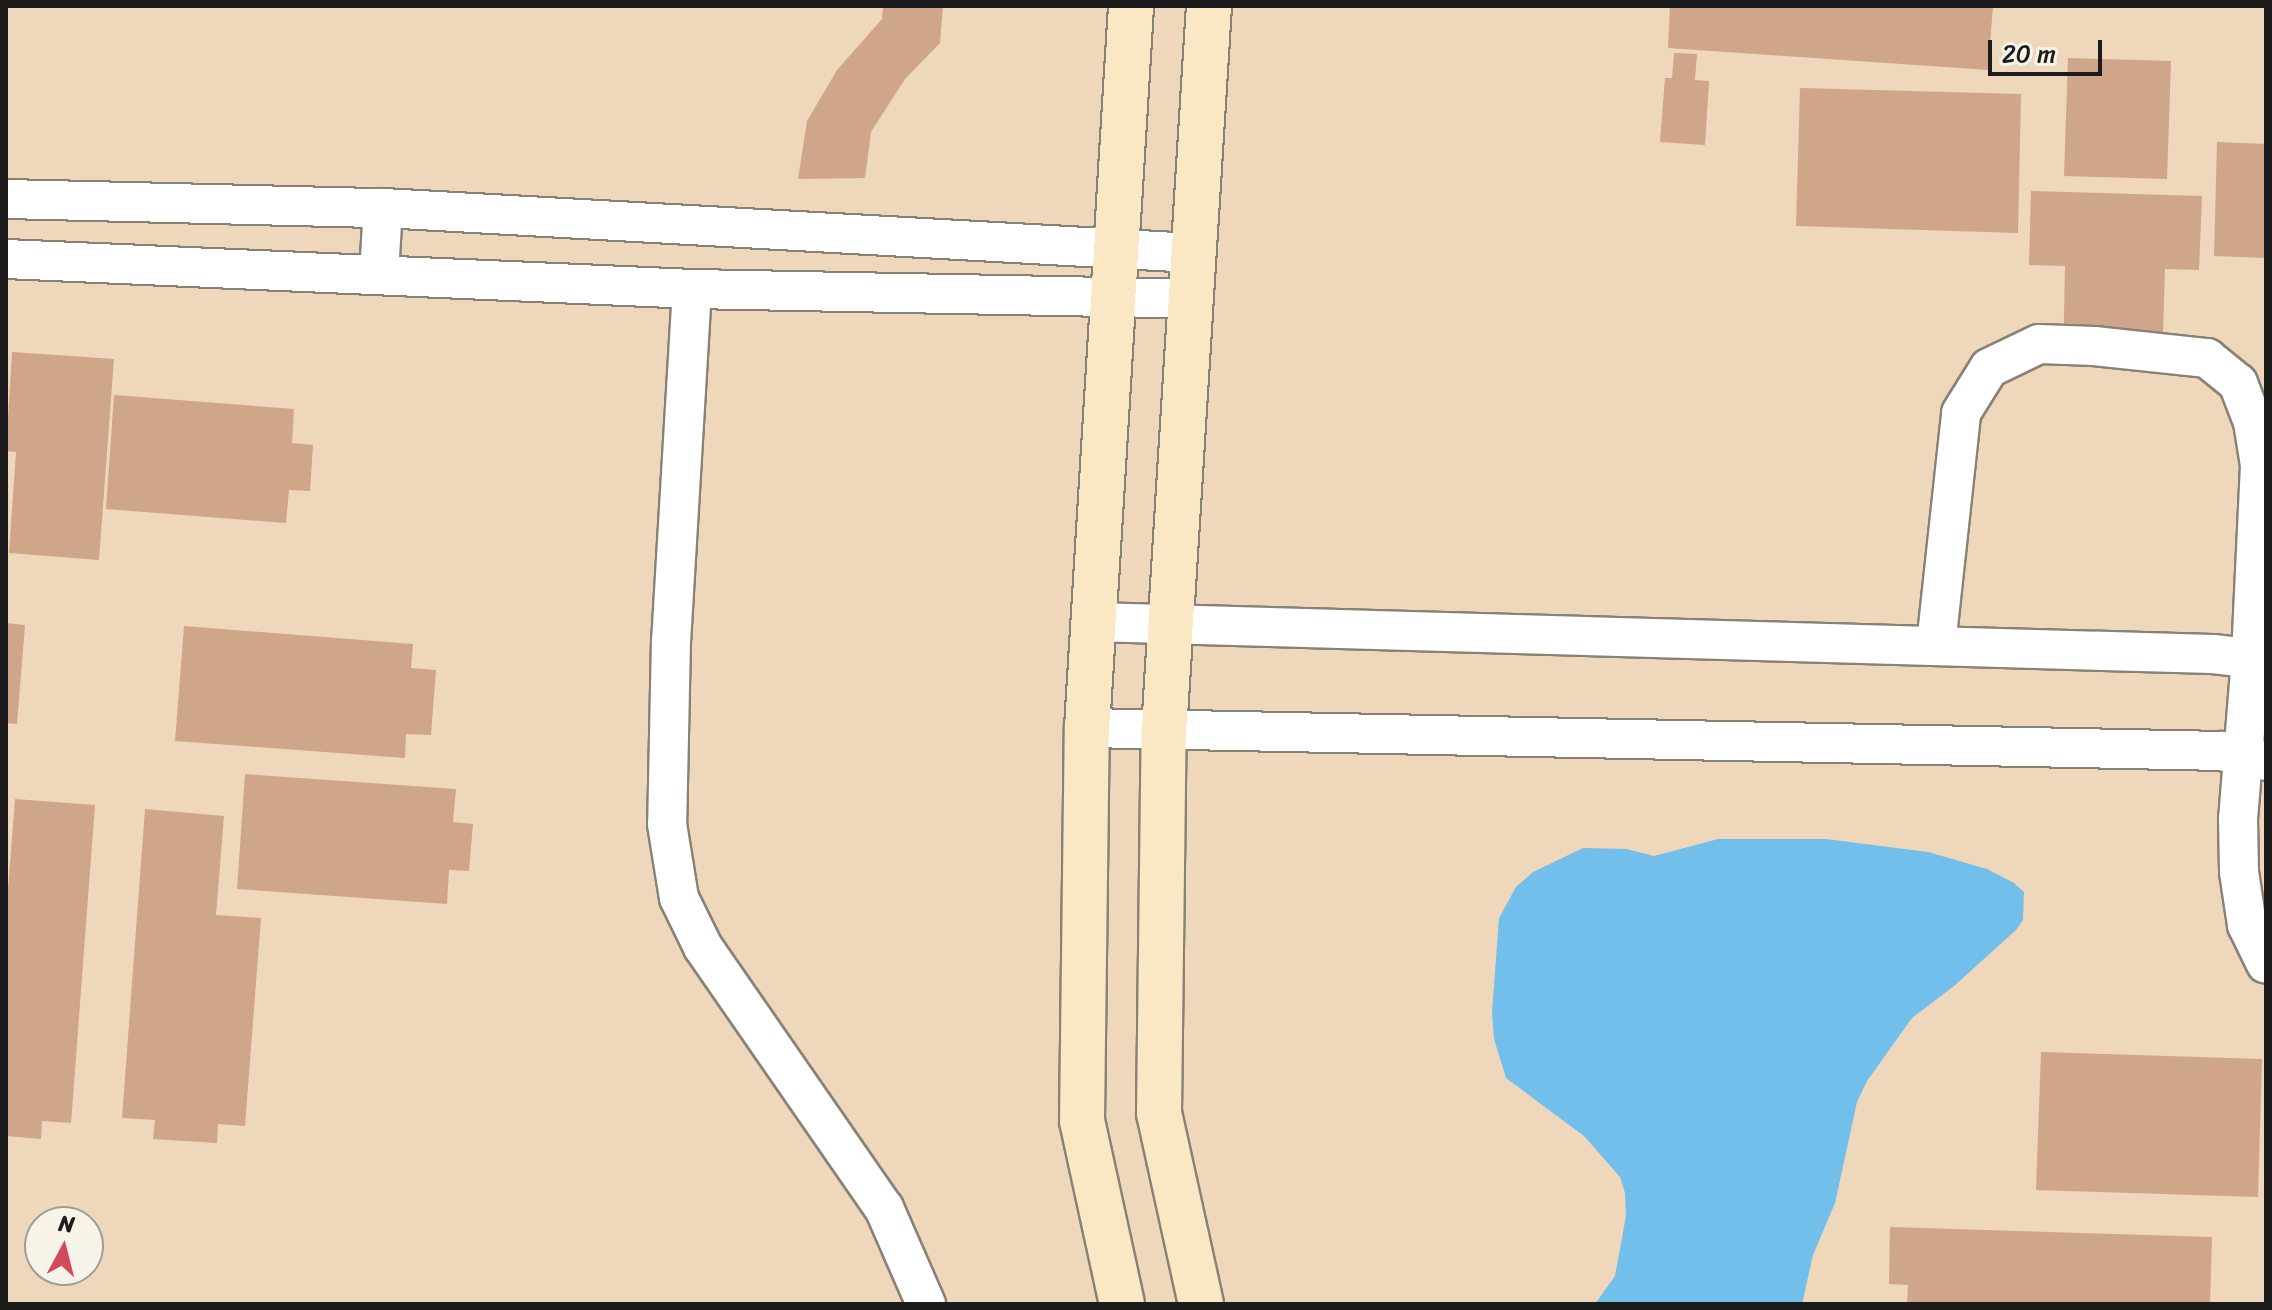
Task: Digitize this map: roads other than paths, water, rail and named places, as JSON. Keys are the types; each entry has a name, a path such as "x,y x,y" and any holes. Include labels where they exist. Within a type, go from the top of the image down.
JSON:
{"main road":[{"path":"1122,1304 1082,1121 1087,728 1131,6"},
{"path":"1201,1304 1159,1113 1164,731 1209,6"}],"street":[{"path":"6,199 383,208 1116,252 1193,253"},
{"path":"379,273 383,208"},
{"path":"6,259 692,289 1114,295 1191,299"},
{"path":"692,289 670,655 667,824 679,898 703,947 884,1208 926,1304"},
{"path":"1936,645 1961,413 1989,368 2039,344 2207,358 2238,383 2253,422 2263,464 2254,759 2238,819 2239,872 2247,925 2266,964"},
{"path":"1094,622 1936,645 2259,659"},
{"path":"1087,728 2221,751 2254,759"}],"water":[{"path":"1718,839 1826,839 1928,852 1987,869 2014,883 2024,892 2023,920 1954,986 1912,1018 1867,1081 1857,1102 1835,1203 1813,1255 1802,1304 1595,1304 1615,1276 1626,1216 1625,1193 1620,1177 1584,1136 1506,1078 1494,1039 1492,1012 1499,918 1516,887 1533,872 1583,848 1627,849 1654,856"}]}
